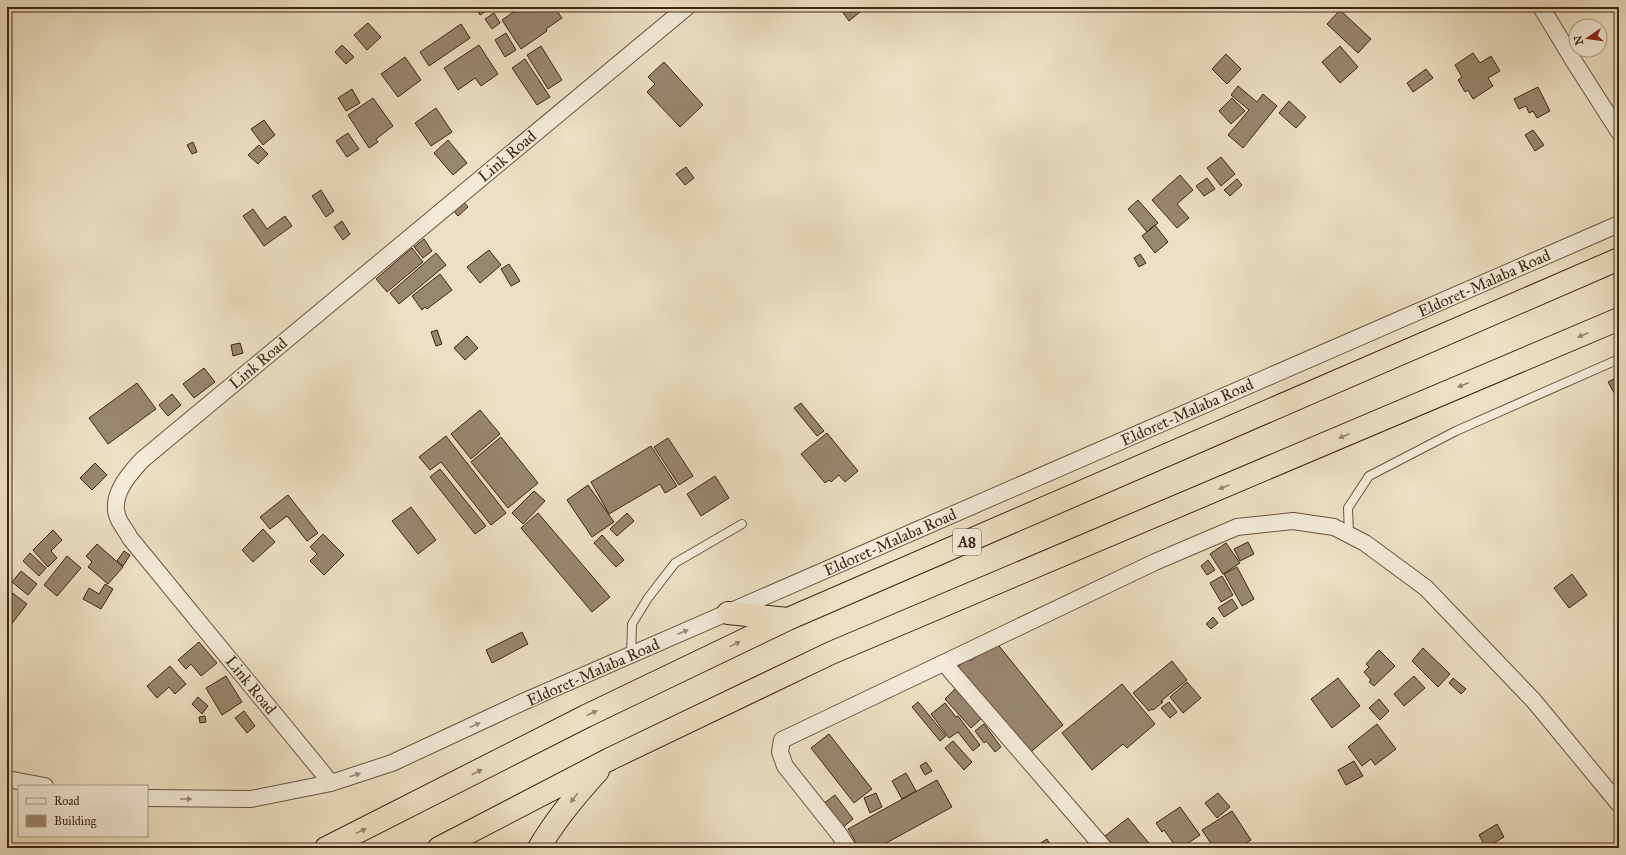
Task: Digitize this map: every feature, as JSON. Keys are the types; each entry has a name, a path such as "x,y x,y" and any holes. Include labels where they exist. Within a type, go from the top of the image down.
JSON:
{"highway":[{"name":"Eldoret-Malaba Road","path":"326,848 586,716 788,619 1619,259"},
{"path":"439,848 610,759 831,653 1619,319"},
{"path":"728,613 788,619"},
{"path":"539,848 548,832 578,792 610,759"}],"street":[{"name":"Link Road","path":"331,783 130,538 118,518 115,499 128,475 142,460 687,7"},
{"path":"1541,7 1619,132"},
{"name":"Eldoret-Malaba Road","path":"148,798 251,799 331,783 392,763 525,701 1619,224"},
{"path":"848,848 839,834 786,766 780,752 782,740 1155,562 1237,527 1293,521 1334,527 1349,534 1365,543 1426,588 1534,701 1619,804"},
{"path":"944,663 1104,848"},
{"path":"7,779 40,785"}],"lane":[{"path":"1349,534 1348,508 1369,476 1456,431 1619,359"},
{"path":"631,655 632,624 648,598 675,563 742,524"}],"building":[{"path":"475,7 488,7 489,9 480,15"},
{"path":"521,7 554,7 562,18 546,29 547,31 521,49 502,20"},
{"path":"846,7 856,7 860,12 849,21 842,11"},
{"path":"1340,10 1371,39 1358,53 1327,24"},
{"path":"494,13 500,23 492,29 485,19"},
{"path":"368,23 381,37 367,50 354,35"},
{"path":"461,24 470,38 429,66 420,52"},
{"path":"506,33 516,50 505,57 495,40"},
{"path":"342,45 354,57 346,64 335,52"},
{"path":"479,45 498,74 481,86 475,78 458,90 444,68"},
{"path":"541,46 562,80 548,89 527,55"},
{"path":"1340,46 1358,67 1340,83 1322,62"},
{"path":"1473,53 1480,63 1491,56 1500,71 1488,78 1493,86 1473,99 1468,90 1465,92 1458,80 1462,77 1455,65"},
{"path":"1226,54 1241,69 1227,84 1212,69"},
{"path":"405,57 421,80 398,97 381,74"},
{"path":"525,59 550,97 537,105 512,68"},
{"path":"664,62 703,105 680,127 647,92 655,84 648,77"},
{"path":"1426,69 1433,78 1413,92 1407,83"},
{"path":"1238,86 1257,102 1263,94 1277,106 1243,148 1228,135 1249,110 1231,95"},
{"path":"1538,87 1550,111 1537,118 1533,111 1529,113 1526,106 1519,109 1514,99"},
{"path":"352,89 360,103 346,111 338,98"},
{"path":"373,98 393,126 376,139 378,142 369,148 348,115"},
{"path":"1232,98 1245,111 1231,124 1219,111"},
{"path":"1289,101 1306,117 1296,128 1279,113"},
{"path":"436,108 452,132 431,146 415,123"},
{"path":"264,120 275,135 263,145 251,129"},
{"path":"1533,130 1544,145 1535,151 1525,135"},
{"path":"348,133 359,149 347,157 336,141"},
{"path":"448,140 467,163 453,175 434,153"},
{"path":"193,142 197,152 192,154 187,145"},
{"path":"259,145 268,154 258,164 248,155"},
{"path":"1221,157 1235,174 1221,186 1207,168"},
{"path":"686,167 694,178 685,185 676,174"},
{"path":"1180,175 1193,190 1177,204 1189,218 1177,228 1152,200"},
{"path":"1207,178 1215,189 1204,196 1196,186"},
{"path":"1237,179 1242,185 1230,196 1224,190"},
{"path":"321,190 334,211 326,217 312,196"},
{"path":"462,200 468,207 458,216 452,209"},
{"path":"1138,200 1158,223 1147,232 1128,209"},
{"path":"253,209 267,229 285,216 292,226 264,246 243,216"},
{"path":"342,221 350,234 343,240 334,227"},
{"path":"1155,225 1168,242 1155,253 1142,236"},
{"path":"424,239 432,251 423,258 414,247"},
{"path":"412,248 423,262 387,292 376,279"},
{"path":"489,250 501,265 480,283 467,267"},
{"path":"436,253 446,265 399,304 390,293"},
{"path":"1140,254 1146,263 1139,267 1134,258"},
{"path":"509,264 520,281 511,286 501,269"},
{"path":"440,274 452,290 427,309 425,307 422,310 412,296"},
{"path":"437,330 442,344 436,346 431,332"},
{"path":"467,336 478,348 465,360 454,348"},
{"path":"240,343 243,353 233,356 231,345"},
{"path":"204,368 215,382 194,398 183,384"},
{"path":"1619,376 1619,397 1617,398 1608,382"},
{"path":"137,383 156,409 108,444 89,418"},
{"path":"172,394 181,405 168,416 159,405"},
{"path":"801,403 824,431 817,436 794,408"},
{"path":"480,410 500,434 471,459 451,434"},
{"path":"827,433 858,471 845,482 839,475 831,482 829,480 825,483 801,454"},
{"path":"446,436 506,513 491,525 441,462 430,470 419,457"},
{"path":"501,437 538,483 508,508 471,462"},
{"path":"668,438 693,476 679,485 654,447"},
{"path":"651,446 677,486 665,493 660,484 609,514 591,482"},
{"path":"95,463 107,475 92,490 80,478"},
{"path":"440,469 486,526 475,534 430,477"},
{"path":"715,476 729,498 701,516 687,494"},
{"path":"588,485 614,522 592,537 567,500"},
{"path":"534,491 545,501 523,524 512,513"},
{"path":"288,495 318,533 307,541 287,516 270,529 260,517"},
{"path":"411,507 436,540 418,554 392,521"},
{"path":"538,513 610,597 592,612 521,528"},
{"path":"627,513 634,521 617,536 610,529"},
{"path":"263,529 275,542 253,562 242,550"},
{"path":"53,530 62,540 51,551 57,558 48,567 33,550"},
{"path":"323,534 344,555 324,575 310,561 317,554 310,547"},
{"path":"602,535 624,560 616,567 594,543"},
{"path":"1248,542 1254,554 1240,561 1234,549"},
{"path":"1226,543 1240,563 1223,574 1210,554"},
{"path":"97,544 123,567 108,584 88,567 92,562 86,556"},
{"path":"124,551 130,555 123,566 117,561"},
{"path":"30,553 46,568 39,576 23,561"},
{"path":"67,556 81,568 57,596 44,585"},
{"path":"1208,560 1215,570 1207,575 1201,566"},
{"path":"1237,567 1254,599 1242,606 1224,574"},
{"path":"21,571 37,584 28,595 12,582"},
{"path":"1572,574 1587,595 1569,608 1554,588"},
{"path":"1222,576 1233,595 1221,602 1210,583"},
{"path":"105,584 113,589 101,609 83,599 89,588 99,594"},
{"path":"7,589 27,604 10,626 7,624"},
{"path":"1232,599 1238,608 1224,617 1218,608"},
{"path":"1213,617 1218,623 1211,629 1206,624"},
{"path":"522,632 528,644 492,663 486,650"},
{"path":"995,641 1063,725 1027,755 956,668 969,658 971,661"},
{"path":"199,642 217,663 201,676 191,664 186,669 178,660"},
{"path":"1423,648 1450,674 1438,687 1412,661"},
{"path":"1379,650 1395,666 1374,686 1369,682 1371,680 1364,672 1369,667 1366,664"},
{"path":"1172,661 1187,680 1161,701 1163,702 1153,710 1152,709 1149,711 1133,693"},
{"path":"170,666 186,684 175,694 169,687 157,698 147,686"},
{"path":"226,676 242,702 222,715 206,688"},
{"path":"1414,676 1425,688 1404,706 1394,694"},
{"path":"1338,678 1360,706 1332,728 1311,699"},
{"path":"1453,678 1466,689 1461,694 1449,683"},
{"path":"1187,682 1201,698 1183,713 1170,697"},
{"path":"1122,684 1155,724 1127,748 1123,744 1092,770 1062,733"},
{"path":"955,689 982,718 971,728 945,699"},
{"path":"198,697 208,706 202,714 192,704"},
{"path":"1379,699 1389,711 1380,720 1369,708"},
{"path":"918,702 946,736 940,741 912,707"},
{"path":"1169,702 1177,712 1170,718 1161,708"},
{"path":"945,703 956,717 958,716 980,745 973,751 958,732 949,738 931,714"},
{"path":"244,711 255,726 247,733 235,718"},
{"path":"205,716 206,722 200,723 199,717"},
{"path":"984,724 1001,747 995,752 986,741 984,743 975,731"},
{"path":"1377,724 1396,749 1375,765 1371,759 1362,766 1348,747"},
{"path":"829,734 872,789 854,803 811,748"},
{"path":"953,741 972,762 964,770 945,748"},
{"path":"1354,761 1363,776 1346,785 1338,770"},
{"path":"926,762 932,771 925,775 920,766"},
{"path":"906,773 916,791 902,799 892,781"},
{"path":"937,780 952,807 877,848 859,848 848,829"},
{"path":"876,793 882,807 870,813 864,798"},
{"path":"1218,793 1230,807 1217,818 1205,803"},
{"path":"835,795 853,819 842,828 823,804"},
{"path":"1180,807 1200,835 1181,848 1177,848 1164,830 1162,832 1156,823"},
{"path":"1232,811 1251,840 1238,848 1214,848 1202,830"},
{"path":"1128,818 1153,848 1115,848 1105,836"},
{"path":"1497,824 1504,837 1486,848 1479,835"},
{"path":"1047,839 1052,848 1033,848"},
{"path":"638,844 639,848 624,848"}]}
